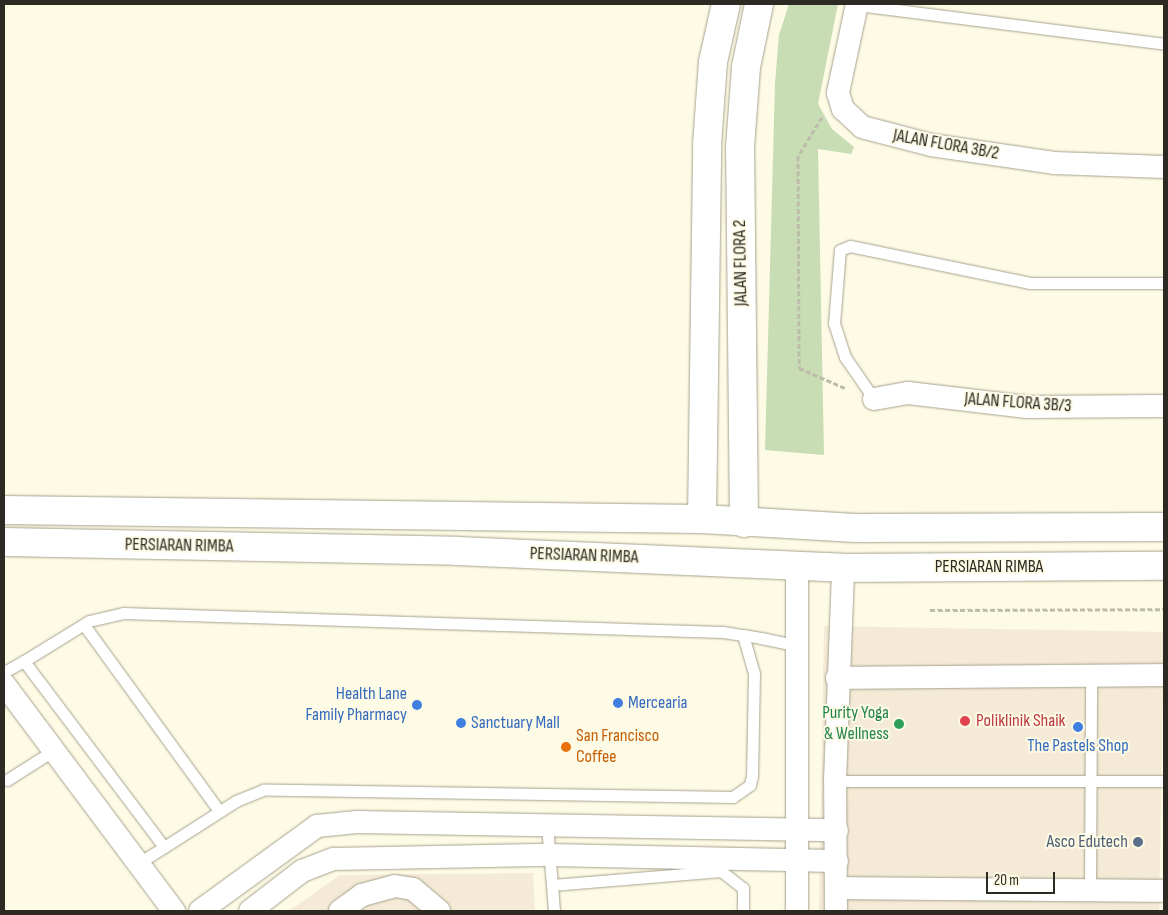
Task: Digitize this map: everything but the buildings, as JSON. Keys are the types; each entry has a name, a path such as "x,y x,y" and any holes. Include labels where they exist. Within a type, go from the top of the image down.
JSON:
{"street":[{"name":"JALAN FLORA 2","path":"702,519 707,145 713,62 726,4"},
{"name":"JALAN FLORA 2","path":"744,523 740,146 746,67 759,4"},
{"path":"838,93 857,5"},
{"name":"JALAN FLORA 3B/2","path":"838,93 843,109 862,127 904,140 1054,163 1164,167"},
{"name":"JALAN FLORA 3B/3","path":"874,399 908,393 1027,406 1164,406"},
{"name":"PERSIARAN RIMBA","path":"4,510 702,519 744,523 855,528 1164,527"},
{"name":"PERSIARAN RIMBA","path":"4,542 797,563 843,568 1164,566"},
{"path":"797,563 797,911"},
{"path":"836,911 837,830 835,781 843,568"},
{"path":"838,678 1164,675"},
{"path":"4,684 51,752 174,911"},
{"path":"200,911 317,826 357,822 837,830"},
{"path":"250,911 302,871 334,859 550,855 836,861"},
{"path":"403,887 407,858"},
{"path":"340,911 362,895 403,887 427,897 439,911"},
{"path":"836,888 1164,891"}],"lane":[{"path":"857,5 1164,44"},
{"path":"874,399 845,358 834,324 840,250 850,246 1030,283 1164,283"},
{"path":"4,672 84,624 123,613 743,635 798,645"},
{"path":"84,624 219,812"},
{"path":"137,864 248,794 280,789 733,797 750,785 752,776 754,673 743,635"},
{"path":"24,661 164,847"},
{"path":"1090,891 1091,676"},
{"path":"7,780 51,752"},
{"path":"835,781 1164,781"},
{"path":"547,825 554,911"},
{"path":"552,885 721,872 743,888 743,911"}],"path":[{"path":"838,93 798,156 799,368 874,399"},
{"path":"930,610 1164,609"}],"shaded area":[{"path":"824,626 1164,632 1159,911 819,911"},
{"path":"533,873 535,911 289,911 340,875"}],"green space":[{"path":"789,4 838,4 818,104 832,129 854,147 851,154 818,149 824,455 765,450 775,83 779,35"}],"place":[{"name":"Mercearia","path":"618,703"},
{"name":"Health Lane Family Pharmacy","path":"417,705"},
{"name":"Poliklinik Shaik","path":"965,721"},
{"name":"Sanctuary Mall","path":"461,723"},
{"name":"Purity Yoga & Wellness","path":"899,724"},
{"name":"The Pastels Shop","path":"1078,727"},
{"name":"San Francisco Coffee","path":"566,747"},
{"name":"Asco Edutech","path":"1138,842"}]}
